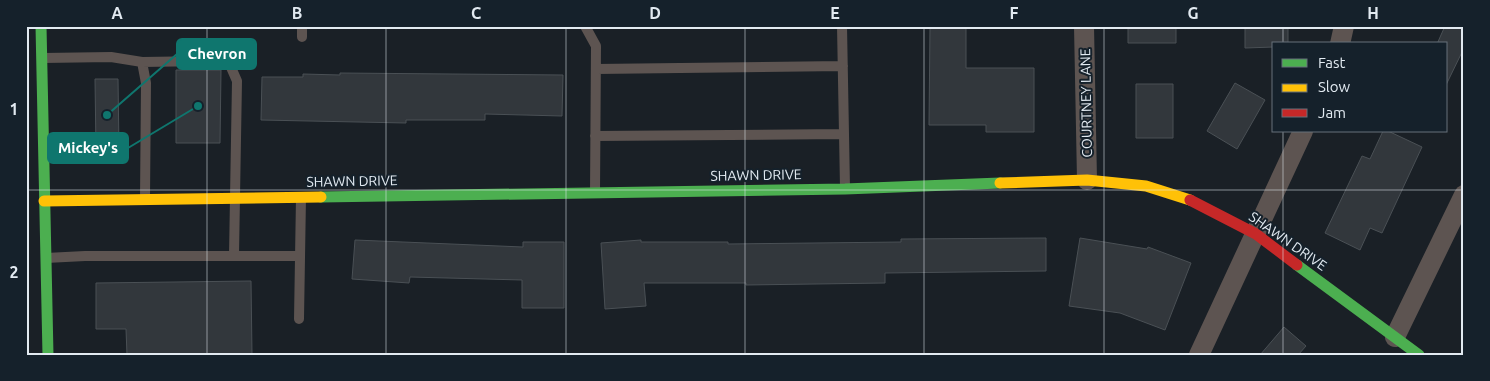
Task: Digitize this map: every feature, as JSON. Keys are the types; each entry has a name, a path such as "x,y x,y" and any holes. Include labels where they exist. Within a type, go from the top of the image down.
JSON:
{"street":[{"name":"COURTNEY LANE","path":"1084,26 1087,180"},
{"path":"1340,42 1344,26"},
{"path":"38,31 41,58 39,168 44,201 48,355"},
{"path":"1199,355 1303,132"},
{"name":"SHAWN DRIVE","path":"44,201 845,189 1087,180 1156,189 1194,201 1256,234 1419,355"},
{"path":"1395,337 1464,195"}],"lane":[{"path":"585,26 596,46 595,192"},
{"path":"842,26 845,189"},
{"path":"41,58 111,57 142,62 208,61 230,65 237,81 234,255"},
{"path":"142,62 146,83 145,199"},
{"path":"596,70 843,66"},
{"path":"595,136 844,134"},
{"path":"299,319 301,197"},
{"path":"45,258 85,256 300,256"}],"building":[{"path":"930,26 966,26 966,68 1034,68 1034,132 986,132 986,125 929,125"},
{"path":"1128,26 1176,26 1176,43 1128,43"},
{"path":"1245,26 1288,26 1288,42 1272,42 1272,47 1245,48"},
{"path":"1445,26 1464,26 1464,48 1448,81 1448,42 1438,42"},
{"path":"176,70 221,70 220,143 176,143"},
{"path":"340,73 563,75 562,116 485,114 485,120 406,120 406,123 261,120 262,77 303,77 303,74 340,75"},
{"path":"95,79 118,79 119,150 96,150"},
{"path":"1235,83 1265,100 1237,149 1207,131"},
{"path":"1136,84 1173,84 1173,138 1136,138"},
{"path":"1383,132 1390,132 1422,147 1382,233 1370,228 1360,250 1325,233 1362,156 1370,159"},
{"path":"1046,238 1046,271 885,273 885,283 746,285 746,283 644,283 646,306 605,309 601,243 641,240 641,242 728,242 728,244 901,242 901,239"},
{"path":"1080,238 1147,249 1148,247 1191,263 1165,330 1120,313 1069,306"},
{"path":"355,240 523,247 523,242 564,242 564,308 522,308 522,280 410,277 409,283 352,279"},
{"path":"251,281 252,355 127,355 126,329 96,329 96,283"},
{"path":"1284,327 1306,346 1298,355 1260,355"}],"traffic: fast":[{"path":"41,26 48,355"},
{"path":"321,197 845,189 1000,183"},
{"path":"1297,265 1419,355"}],"traffic: slow":[{"path":"1000,183 1087,180 1146,186 1190,200"},
{"path":"44,201 321,197"}],"traffic: jam":[{"path":"1190,200 1256,234 1297,265"}],"place":[{"name":"Mickey's","path":"198,106"},
{"name":"Chevron","path":"107,115"}]}
